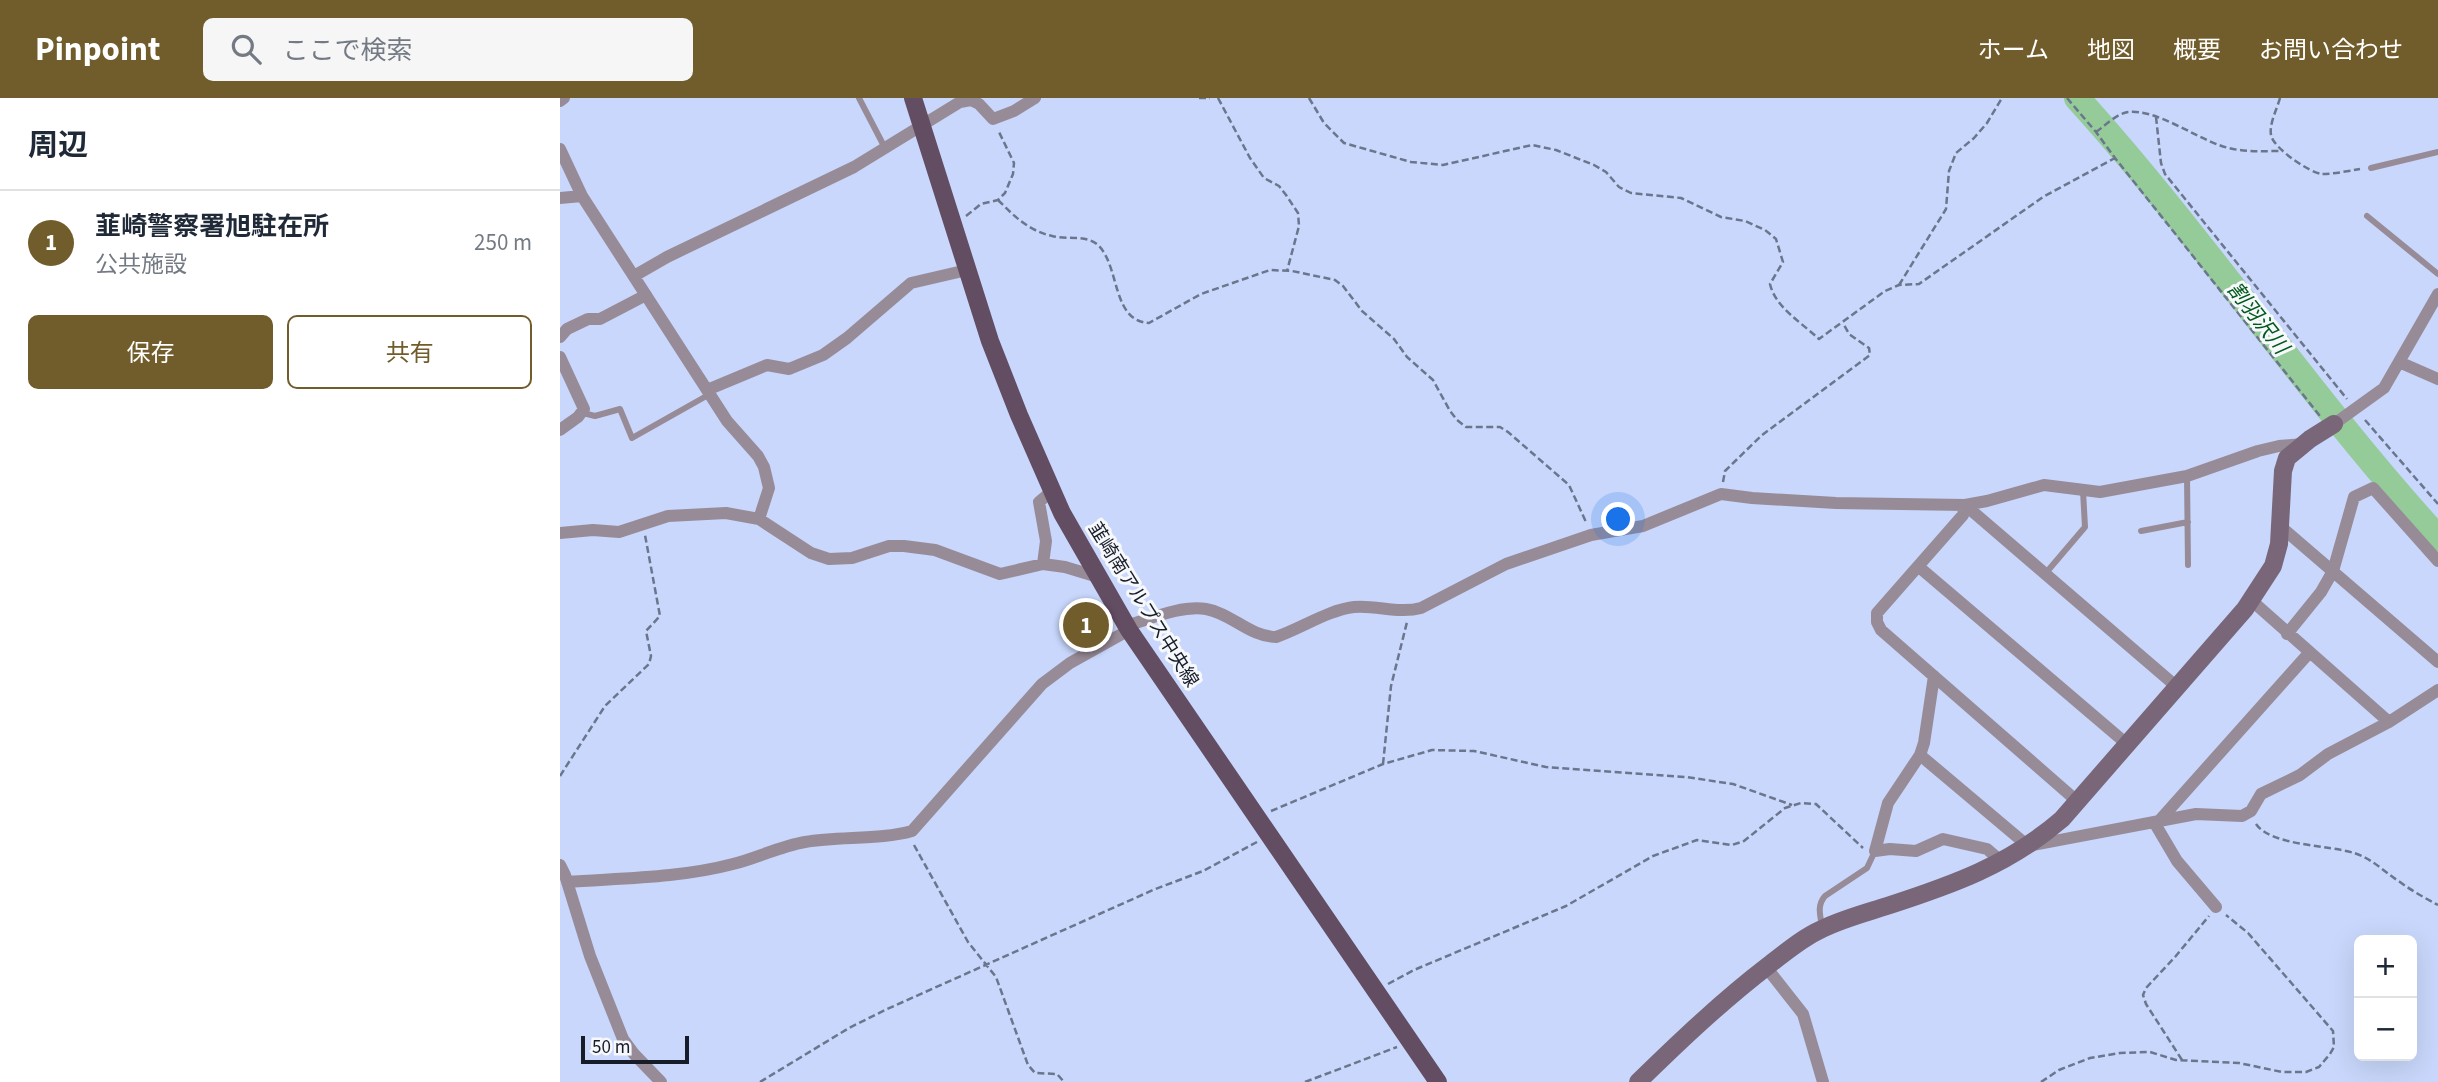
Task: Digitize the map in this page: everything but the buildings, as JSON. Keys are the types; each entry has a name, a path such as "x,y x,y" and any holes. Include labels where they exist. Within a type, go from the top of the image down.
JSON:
{"main road":[{"name":"韮崎南アルプス中央線","path":"913,98 1000,366 1052,491 1128,628 1438,1082"}],"street":[{"path":"560,101 565,98"},
{"path":"634,276 701,240 854,167 960,103 971,100 993,119 1014,111 1035,98"},
{"path":"560,149 566,167 582,196 727,421 758,456 764,467 769,488 759,519"},
{"path":"560,198 582,196"},
{"path":"709,392 767,365 789,369 823,355 911,283 967,270"},
{"path":"1638,1082 1717,1007 1800,940 1822,928 1949,885 2002,862 2028,846 2062,819 2251,600 2273,566 2279,544 2283,471 2287,458 2384,388 2438,294"},
{"path":"560,337 567,329 588,319 600,319 646,295"},
{"path":"560,357 580,397 583,409 560,430"},
{"path":"2399,362 2438,379"},
{"path":"568,882 692,872 733,864 801,843 912,831 1042,684 1070,663 1128,628 1192,608 1207,609 1265,637 1276,637 1344,609 1359,607 1410,611 1421,608 1506,564 1591,535 1643,526 1721,495 1836,503 1965,505 1987,502 2044,485 2100,492 2187,476 2258,451 2303,444"},
{"path":"2287,634 2321,592 2333,571 2354,497 2373,488 2438,562"},
{"path":"1043,564 1046,541 1040,502 1052,491"},
{"path":"1965,505 1963,515 1877,613 1877,622 1881,630 2078,802"},
{"path":"1965,505 2177,687"},
{"path":"560,533 593,530 619,532 668,516 726,513 759,519 811,553 830,559 852,558 889,546 904,546 935,550 1000,574 1043,564 1065,567 1098,577"},
{"path":"2280,526 2438,662"},
{"path":"1919,567 2128,745"},
{"path":"2251,600 2389,722"},
{"path":"2157,822 2309,653"},
{"path":"1934,676 1920,755 1888,803 1875,851 1916,851 1943,839 1987,849 2002,862"},
{"path":"2028,846 2196,814 2242,816 2252,811 2261,794 2300,775 2328,754 2389,722 2438,690"},
{"path":"1920,755 2028,846"},
{"path":"2157,822 2162,839 2177,861 2216,907"},
{"path":"560,865 568,882 590,956 624,1039 634,1054 662,1082"},
{"path":"1766,967 1803,1014 1824,1082"}],"lane":[{"path":"859,98 885,149"},
{"path":"2371,168 2438,152"},
{"path":"2367,216 2438,274"},
{"path":"581,413 595,416 620,409 632,438 709,392"},
{"path":"2187,476 2189,565"},
{"path":"2045,574 2085,527 2083,491"},
{"path":"2141,531 2188,522"},
{"path":"1822,928 1819,911 1821,901 1867,868 1875,851"}],"path":[{"path":"1199,98 1210,98"},
{"path":"1218,98 1250,158 1264,178 1279,186 1286,194 1298,213 1299,226 1287,271"},
{"path":"1310,98 1324,123 1344,143 1381,154 1410,162 1443,165 1532,145 1556,150 1594,165 1606,172 1619,187 1631,193 1681,198 1721,218 1745,221 1765,230 1776,239 1781,250 1783,262 1770,284 1777,301 1818,339 1885,291 1899,285 1919,284 2043,197 2115,158"},
{"path":"1899,285 1946,209 1949,171 1956,153 1987,123 2002,98"},
{"path":"2067,98 2331,426"},
{"path":"2280,98 2271,136 2283,151 2314,173 2371,168"},
{"path":"2096,132 2119,115 2128,112 2168,121 2241,152 2283,151"},
{"path":"2156,117 2161,163 2165,174 2354,411 2438,505"},
{"path":"953,227 981,204 998,200 1005,193 1013,174 1014,163 993,119"},
{"path":"998,200 1018,219 1035,230 1053,237 1090,240 1099,246 1116,281 1126,312 1140,322 1149,323 1201,294 1270,270 1335,280 1362,311 1383,327 1407,357 1433,380 1457,420 1466,427 1500,428 1508,432 1569,485 1591,535"},
{"path":"1721,495 1725,471 1762,435 1870,355 1869,348 1849,334 1843,323"},
{"path":"560,776 605,706 649,664 646,631 660,616 643,525"},
{"path":"1383,764 1391,686 1410,611"},
{"path":"1256,817 1383,764 1432,750 1474,751 1546,768 1686,777 1733,784 1792,805"},
{"path":"1376,991 1414,970 1566,906 1653,856 1697,839 1732,845 1744,841 1784,808 1792,805 1816,804 1860,848 1875,851"},
{"path":"2247,813 2260,831 2270,835 2353,852 2372,860 2398,881 2438,905"},
{"path":"907,833 968,942 996,977 1028,1065 1035,1073 1057,1074 1064,1082"},
{"path":"760,1082 849,1028 1153,890 1202,871 1268,835"},
{"path":"2041,1082 2059,1070 2090,1058 2150,1052 2182,1060 2239,1063 2282,1072 2306,1072 2319,1067 2334,1047 2333,1031 2249,933 2216,907 2146,988 2143,995 2182,1060"},
{"path":"1305,1082 1411,1042"}],"waterway":[{"name":"割羽沢川","path":"2077,98 2169,206 2345,430 2438,538"}],"place":[{"name":"韮崎警察署旭駐在所","path":"1086,625"}]}
